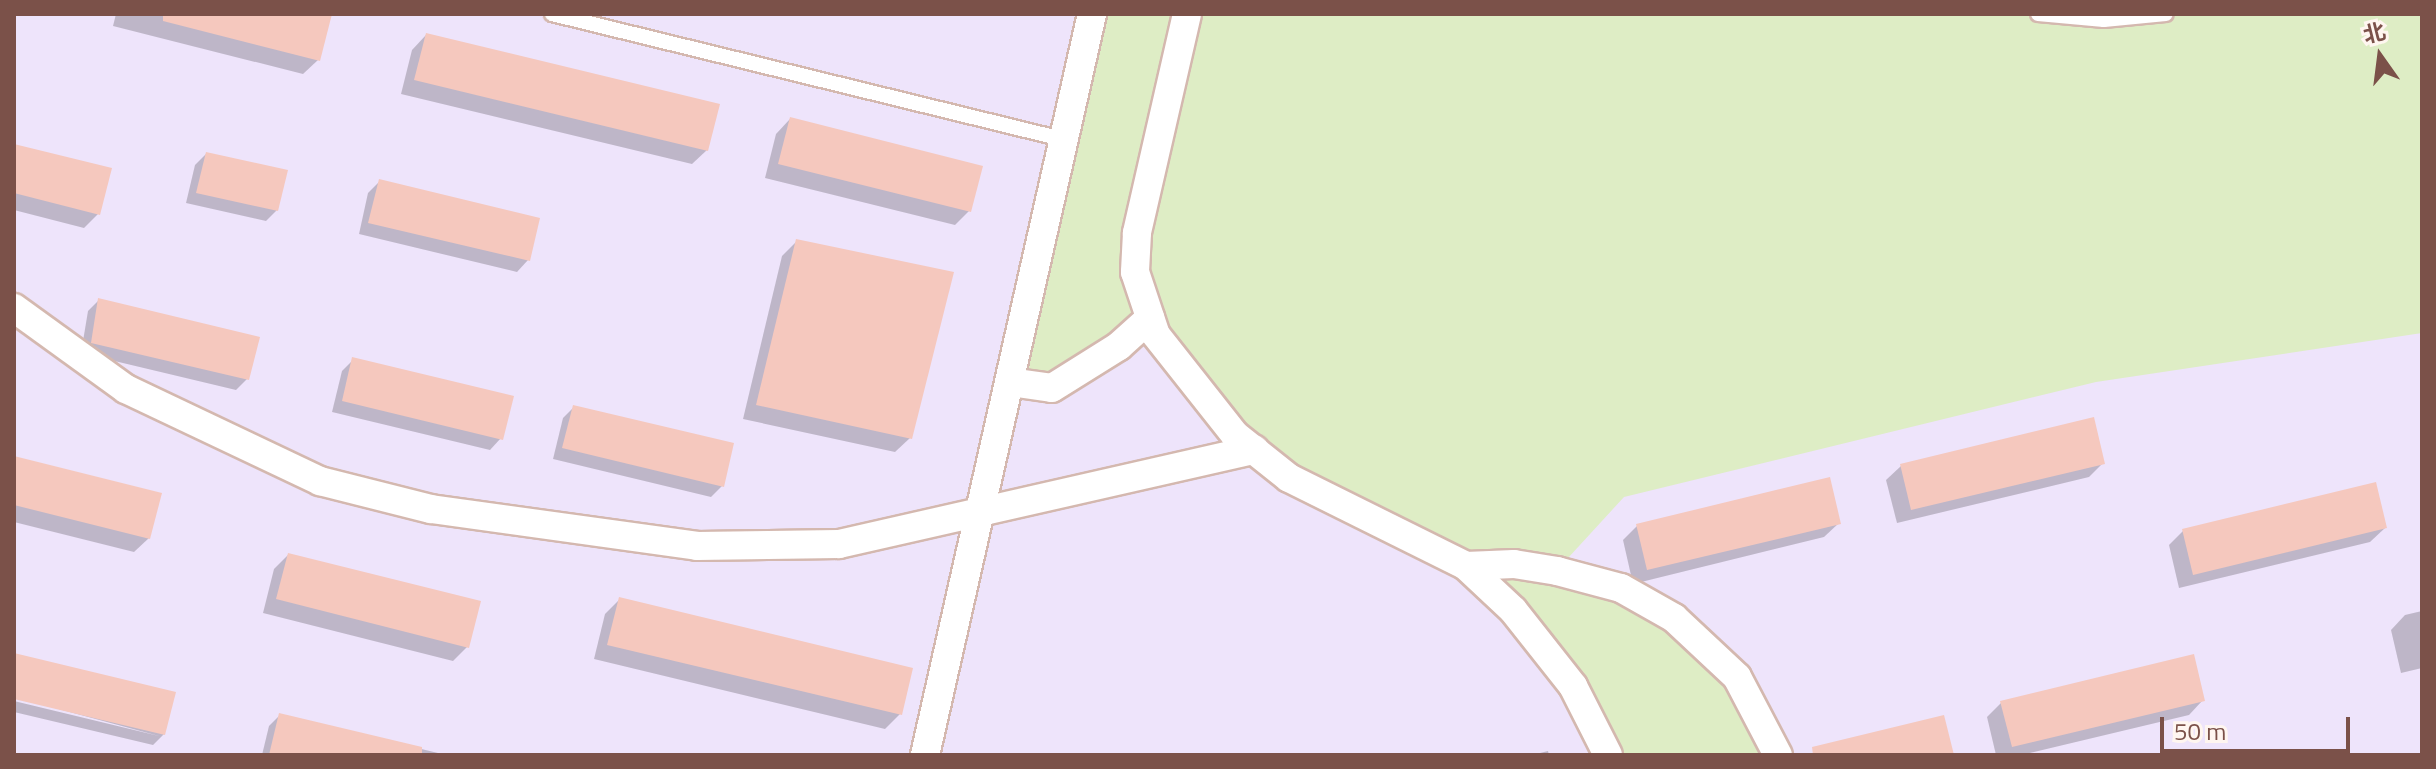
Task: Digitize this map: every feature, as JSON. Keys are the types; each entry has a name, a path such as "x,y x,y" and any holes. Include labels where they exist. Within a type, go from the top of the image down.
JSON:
{"street":[{"path":"925,755 1092,14"},
{"path":"1187,14 1137,233 1135,272 1156,335 1194,384 1254,450 1289,478 1466,566 1513,610 1573,686 1608,755"},
{"path":"14,308 126,389 234,443 320,481 431,509 697,546 839,544 1254,450"},
{"path":"1010,382 1052,388 1119,346 1150,318"},
{"path":"1466,566 1514,564 1557,571 1621,588 1674,618 1737,677 1778,755"}],"lane":[{"path":"552,14 1062,139"},
{"path":"2038,14 2104,20 2166,14"}],"shaded area":[{"path":"14,14 2422,14 2422,755 14,755"}],"green space":[{"path":"1092,14 2422,14 2422,333 2096,382 1624,497 1557,570 1599,582 1737,677 1772,755 1601,755 1573,686 1466,566 1289,478 1156,335 1076,375 1010,382"}],"building":[{"path":"163,14 332,14 320,61 163,21"},
{"path":"426,33 720,104 708,151 414,80"},
{"path":"790,117 983,166 971,212 778,164"},
{"path":"14,144 112,168 100,215 14,193"},
{"path":"206,152 288,170 278,211 196,193"},
{"path":"379,179 540,218 530,261 368,223"},
{"path":"796,239 954,272 912,439 756,405"},
{"path":"98,298 260,337 249,380 91,343"},
{"path":"352,357 514,396 503,440 342,401"},
{"path":"573,405 734,443 724,487 562,448"},
{"path":"2094,417 2105,464 1911,510 1900,464"},
{"path":"14,456 162,493 150,539 14,505"},
{"path":"1830,477 1841,524 1647,570 1636,524"},
{"path":"2376,482 2387,528 2193,575 2182,529"},
{"path":"288,553 481,601 469,648 276,599"},
{"path":"619,597 913,668 902,715 607,645"},
{"path":"14,653 176,692 165,735 14,699"},
{"path":"2194,654 2205,701 2012,747 2000,701"},
{"path":"279,713 422,747 422,755 269,755"},
{"path":"1944,715 1954,755 1813,755 1812,747"}]}
